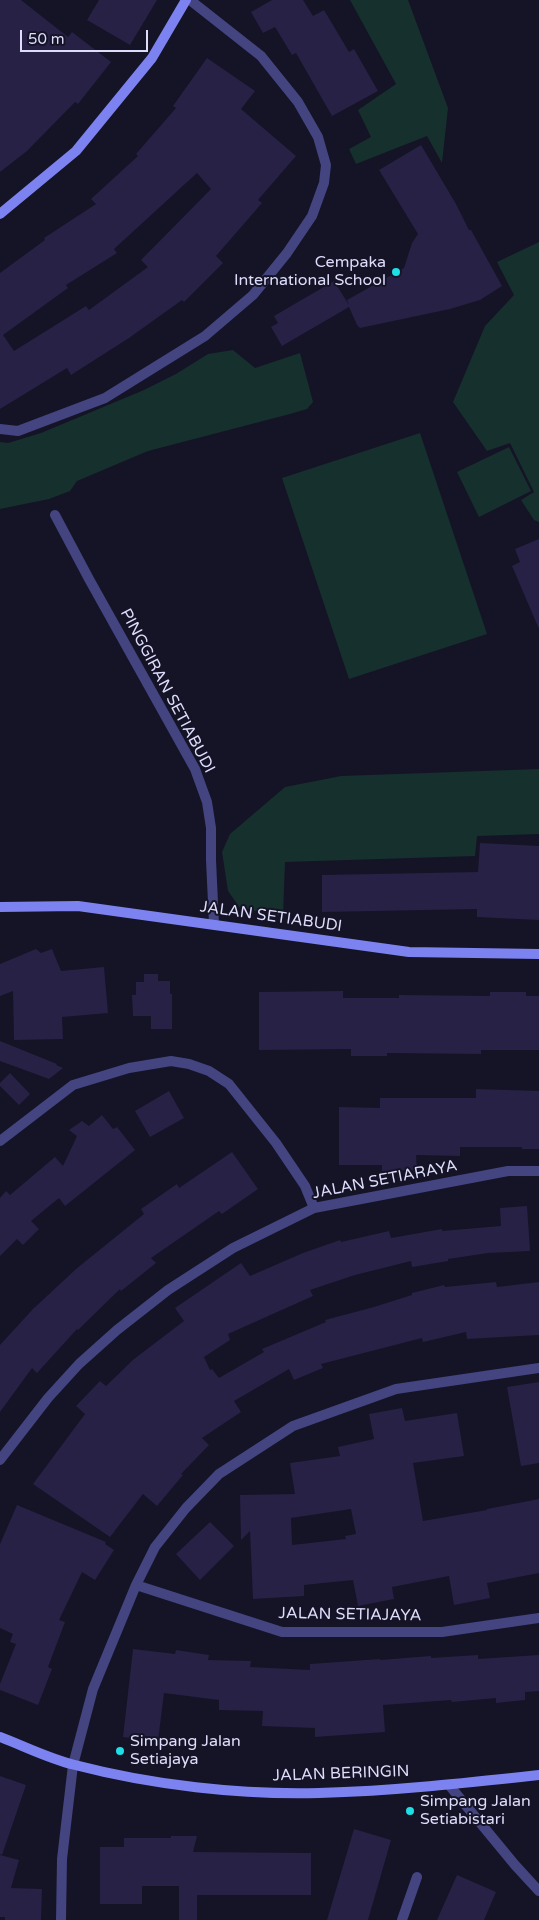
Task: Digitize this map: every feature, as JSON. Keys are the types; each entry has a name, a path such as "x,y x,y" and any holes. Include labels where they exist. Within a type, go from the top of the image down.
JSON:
{"street":[{"path":"0,214 76,150 152,58 188,0 260,56 298,102 318,137 326,165 324,183 312,216 288,253 252,295 205,336 106,398 18,431 0,429"},
{"name":"PINGGIRAN SETIABUDI","path":"55,515 196,769 207,802 211,828 210,860 214,924"},
{"name":"JALAN SETIABUDI","path":"0,907 78,906 409,952 539,954"},
{"path":"0,1141 73,1085 129,1068 171,1062 189,1064 209,1070 229,1084 276,1143 305,1186 314,1208"},
{"name":"JALAN SETIARAYA","path":"0,1460 48,1398 79,1364 116,1330 168,1290 233,1248 314,1208 508,1171 539,1171"},
{"path":"61,1920 62,1859 72,1765 93,1689 136,1585 156,1547 186,1508 219,1474 293,1426 396,1389 539,1368"},
{"name":"JALAN SETIAJAYA","path":"136,1585 282,1632 442,1632 539,1618"},
{"name":"JALAN BERINGIN","path":"0,1737 72,1765 132,1778 198,1788 318,1793 449,1785 539,1775"},
{"path":"449,1785 539,1891"},
{"path":"402,1920 417,1877"}],"green space":[{"path":"350,0 408,0 448,108 442,163 427,136 356,164 349,149 371,137 358,110 396,84"},
{"path":"539,242 539,522 534,520 521,500 534,492 510,443 487,451 453,402 485,326 514,295 497,262"},
{"path":"233,350 255,368 300,353 313,402 307,409 148,451 77,481 70,491 49,499 0,509 0,442 8,443 41,433 144,390 176,374 208,354"},
{"path":"420,433 487,634 349,679 282,478"},
{"path":"509,447 531,491 479,517 457,472"},
{"path":"539,769 539,834 477,836 475,856 285,862 283,916 240,908 228,891 222,852 230,834 285,787 341,776"}],"building":[{"path":"0,0 21,0 68,37 72,32 111,62 78,104 75,102 27,151 0,172"},
{"path":"99,0 157,0 130,45 87,20"},
{"path":"272,0 303,0 313,16 324,10 349,52 354,49 378,91 332,116 296,53 292,55 275,27 263,33 251,12"},
{"path":"207,58 255,91 241,109 296,156 258,200 262,203 216,256 223,263 184,302 182,300 129,338 71,375 67,368 0,409 0,273 45,240 44,238 96,204 91,199 138,156 136,154 176,108 173,106","holes":["197,173 211,189 141,260 148,267 89,310 86,306 14,351 3,335 68,288 66,285 117,253 114,249"]},
{"path":"421,145 502,286 480,300 450,309 360,328 349,307 282,346 271,327 278,323 274,316 334,281 349,305 347,300 404,268 412,243 418,234 379,170"},
{"path":"539,539 539,629 512,566 520,562 515,549"},
{"path":"480,843 539,846 539,920 477,917 477,909 322,912 322,875 478,872"},
{"path":"36,949 41,953 52,949 61,971 104,967 108,1013 62,1017 63,1039 14,1040 13,991 0,996 0,964"},
{"path":"144,974 158,974 158,981 170,981 172,1029 151,1029 151,1016 133,1016 132,995 136,995 136,982 144,982"},
{"path":"343,991 343,998 399,998 399,995 490,996 490,992 526,992 526,996 539,996 539,1050 481,1050 481,1054 387,1053 387,1056 351,1056 351,1049 259,1050 259,992"},
{"path":"0,1041 63,1068 49,1079 0,1061"},
{"path":"10,1073 30,1094 19,1105 0,1086 0,1083"},
{"path":"476,1089 539,1091 539,1149 522,1149 522,1147 460,1147 460,1156 416,1155 417,1170 382,1171 382,1165 339,1165 339,1107 380,1108 380,1098 476,1098"},
{"path":"169,1091 184,1118 150,1137 135,1111"},
{"path":"102,1115 113,1129 117,1127 135,1150 65,1206 59,1198 31,1221 39,1229 23,1245 17,1239 0,1256 0,1198 6,1191 10,1195 55,1157 63,1166 77,1136 69,1130 82,1121 89,1126"},
{"path":"232,1152 258,1189 222,1214 219,1211 151,1258 156,1263 121,1291 120,1289 77,1329 37,1373 32,1368 0,1412 0,1345 33,1309 76,1269 144,1214 141,1209 177,1184 179,1188"},
{"path":"527,1206 530,1251 488,1253 412,1267 411,1261 355,1275 310,1290 313,1296 228,1334 230,1340 204,1357 210,1370 212,1369 219,1378 264,1352 262,1349 326,1322 325,1320 444,1285 445,1287 496,1282 497,1287 539,1282 539,1335 467,1339 466,1332 423,1342 422,1338 321,1364 323,1368 294,1380 289,1369 234,1401 241,1412 202,1438 209,1445 181,1474 183,1475 157,1506 143,1494 110,1537 33,1484 85,1414 76,1406 100,1381 106,1386 134,1359 184,1321 175,1308 241,1263 250,1276 303,1253 340,1240 341,1242 389,1231 391,1238 442,1229 442,1231 501,1226 500,1208"},
{"path":"539,1382 539,1463 521,1466 507,1387"},
{"path":"402,1408 405,1421 457,1413 464,1456 413,1463 423,1521 539,1499 539,1573 487,1583 490,1598 454,1605 449,1576 392,1587 394,1599 358,1606 353,1580 304,1585 304,1596 253,1599 250,1531 241,1540 240,1495 295,1494 290,1463 340,1456 338,1447 374,1439 369,1414","holes":["351,1509 356,1534 345,1536 346,1539 292,1545 291,1518"]},
{"path":"17,1505 106,1542 105,1544 114,1550 95,1580 82,1572 59,1620 65,1622 48,1667 52,1669 38,1705 0,1690 0,1684 16,1644 10,1642 13,1634 0,1628 0,1544"},
{"path":"210,1522 234,1546 200,1580 176,1554"},
{"path":"133,1649 175,1654 176,1650 209,1655 208,1660 251,1661 250,1667 310,1670 310,1664 380,1659 478,1655 478,1659 539,1655 539,1691 525,1692 525,1700 496,1703 496,1698 383,1705 385,1732 315,1737 315,1728 262,1726 263,1711 219,1710 219,1700 164,1693 158,1741 123,1737"},
{"path":"0,1776 26,1785 2,1855 0,1854"},
{"path":"354,1829 391,1840 368,1920 327,1920"},
{"path":"171,1836 197,1836 193,1852 311,1853 311,1895 197,1895 197,1920 179,1920 179,1886 142,1886 142,1904 100,1904 100,1847 124,1847 124,1838 171,1838"},
{"path":"0,1855 19,1860 11,1888 42,1889 41,1920 5,1920 5,1917 0,1917"},
{"path":"457,1875 496,1892 484,1920 437,1920"}],"place":[{"name":"Cempaka International School","path":"396,272"},
{"name":"Simpang Jalan Setiajaya","path":"120,1751"},
{"name":"Simpang Jalan Setiabistari","path":"410,1811"}]}
